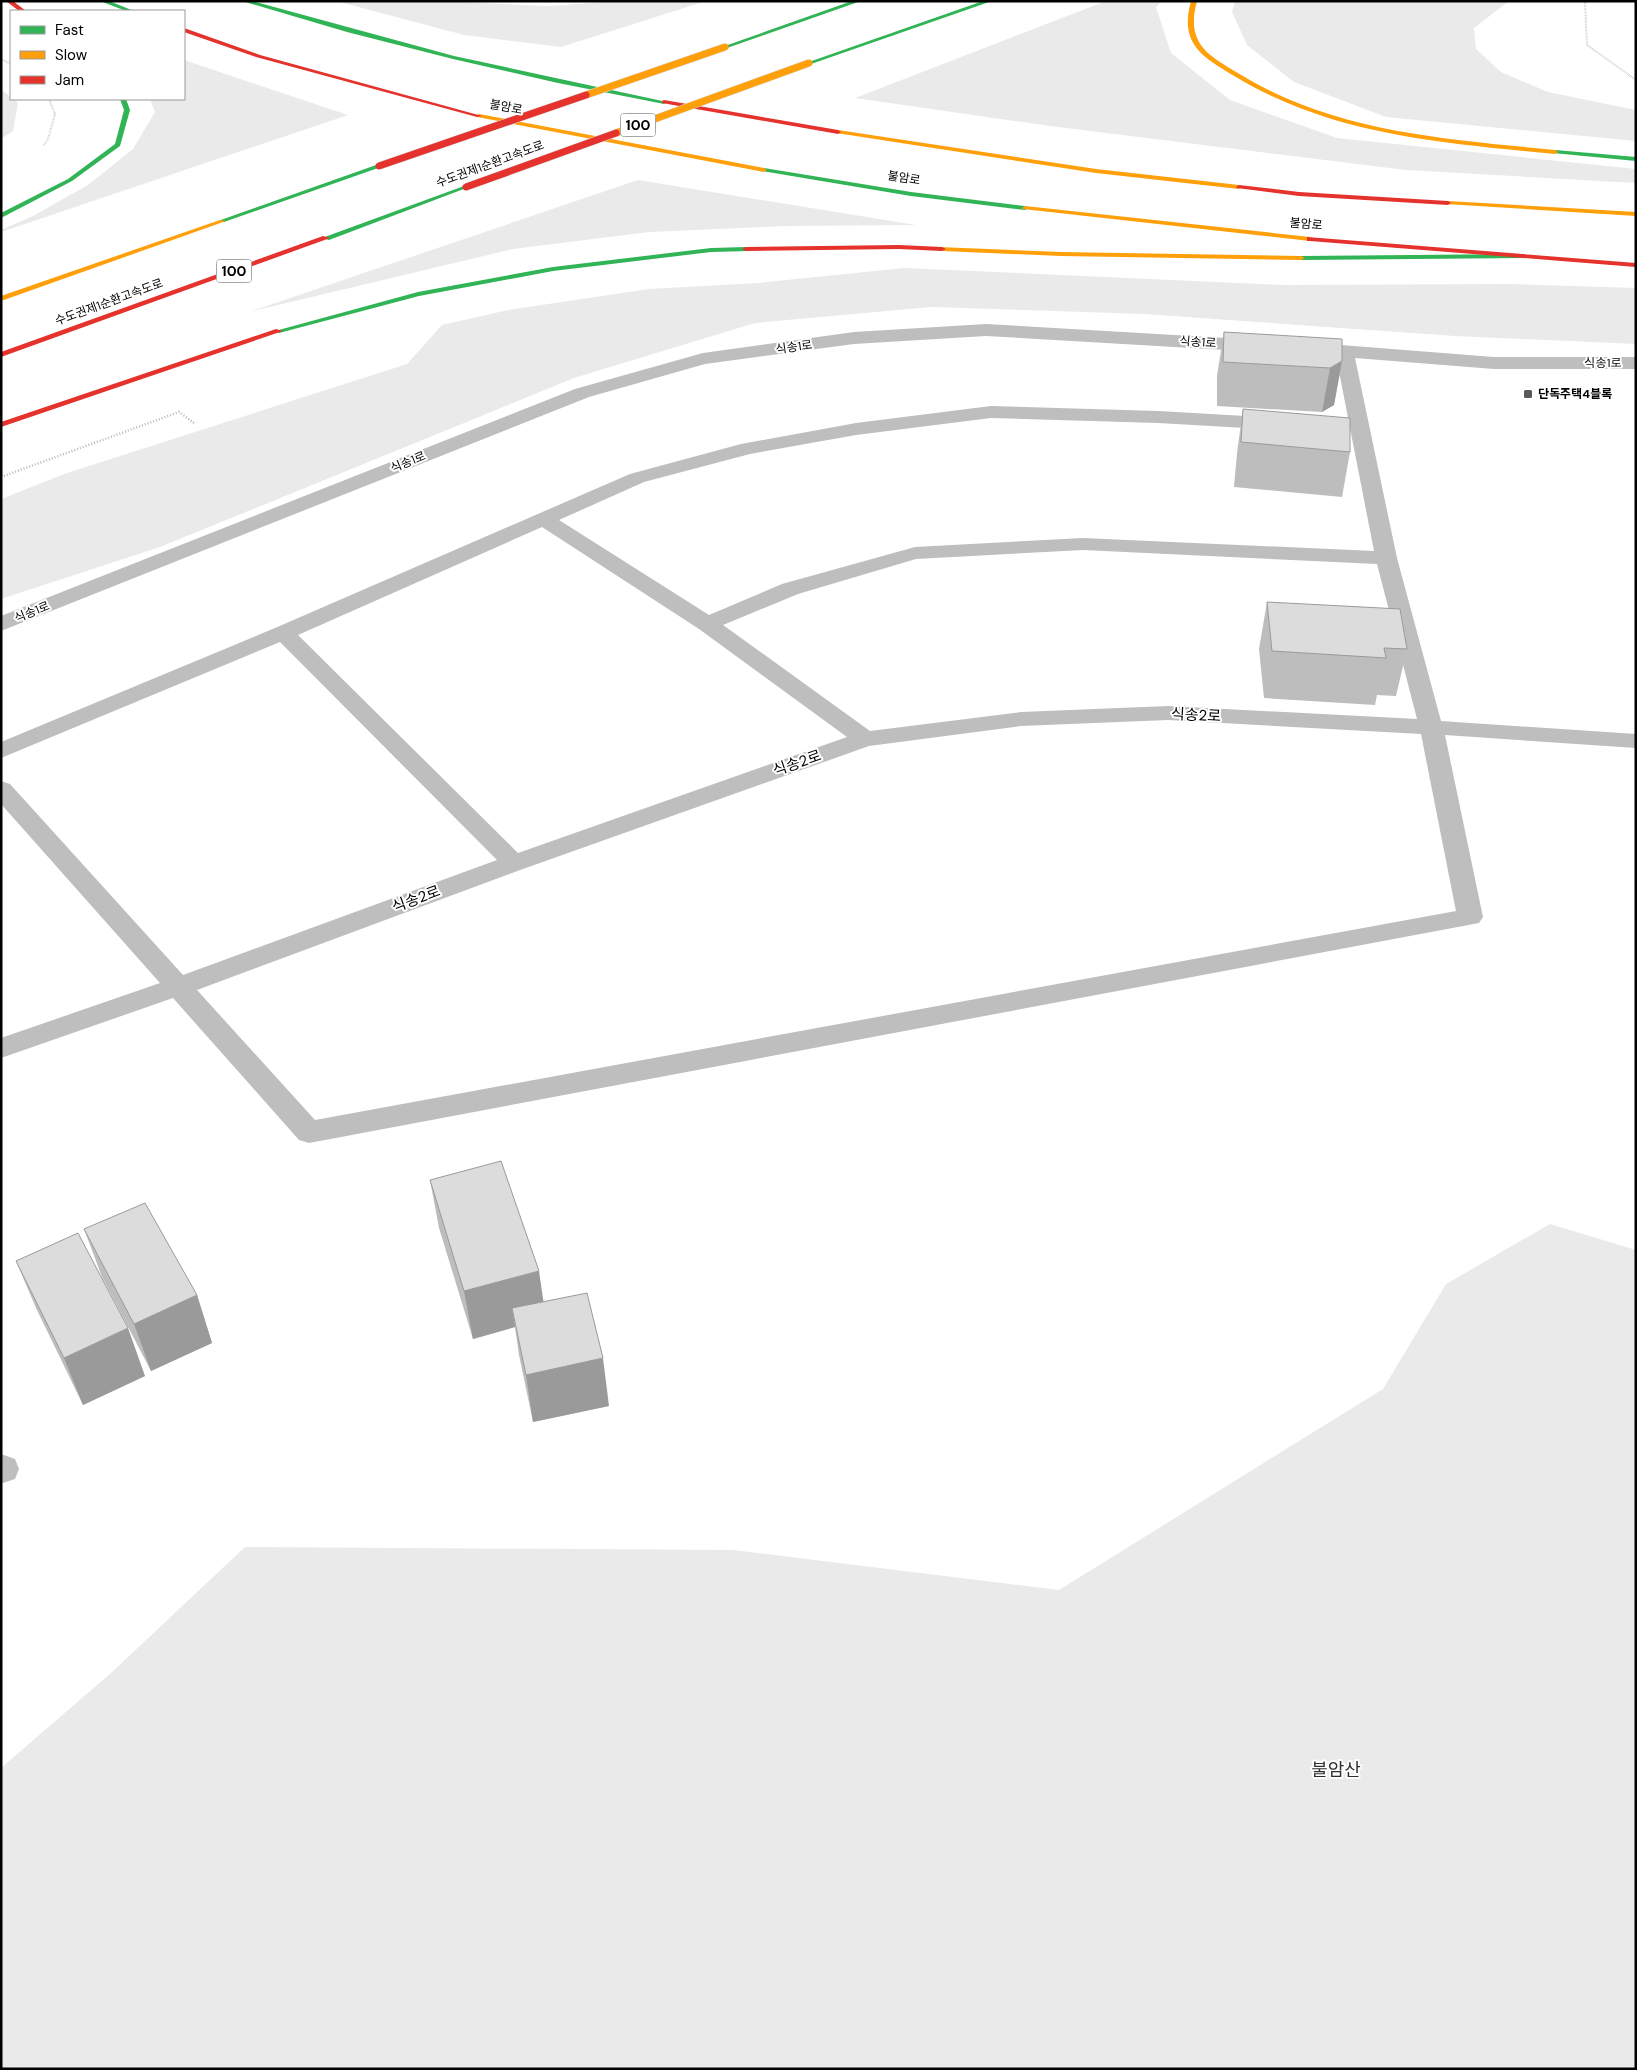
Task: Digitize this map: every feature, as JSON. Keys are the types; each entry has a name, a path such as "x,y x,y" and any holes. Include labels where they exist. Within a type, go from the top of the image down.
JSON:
{"main road":[{"path":"9,1 22,10"},
{"path":"103,1 128,10"},
{"name":"불암로","path":"244,1 326,25 574,86 776,122 879,138 1096,170 1299,194 1636,214"},
{"path":"1,299 378,166 858,1"},
{"name":"수도권제1순환고속도로","path":"1,355 989,1"},
{"path":"1194,1 1187,17 1194,43 1227,70 1265,94 1322,116 1376,129 1457,141 1636,159"},
{"name":"불암로","path":"185,30 258,56 471,114 714,162 911,194 1062,213 1300,238 1636,265"},
{"path":"1,216 70,180 118,145 127,110 123,100"},
{"path":"1,425 273,333 418,294 553,269 711,250 899,246 1061,254 1260,257 1522,256"}],"street":[{"name":"식송1로","path":"1,624 582,393 703,359 854,338 986,330 1276,347"},
{"name":"식송1로","path":"1305,349 1494,362 1636,362"},
{"path":"1,789 180,986 309,1132 1470,917 1431,727 1351,428 1344,351"},
{"path":"1,751 283,633 638,478 748,448 856,429 981,413 1158,417 1302,426"},
{"path":"543,519 707,624 865,739"},
{"path":"707,624 790,590 915,553 1083,544 1386,558"},
{"path":"283,633 514,863"},
{"name":"식송2로","path":"1,1048 180,986 514,863 865,739 1020,719 1168,713 1431,727 1636,741"}],"path":[{"path":"1588,1 1585,2 1587,45 1636,80"},
{"path":"43,146 48,139 55,114 49,100"},
{"path":"1,477 179,412 194,423"}],"green space":[{"path":"336,1 433,1 549,6 620,1 706,1 561,47 464,35"},
{"path":"1106,1 1162,1 1156,7 1171,53 1230,100 1337,138 1636,169 1636,183 1406,170 1050,126 855,98"},
{"path":"1235,1 1509,1 1474,28 1476,49 1501,72 1548,92 1636,110 1636,141 1386,117 1294,82 1247,45 1232,12"},
{"path":"185,60 348,115 1,232 1,230 33,216 88,185 133,149 155,112 150,100 185,100"},
{"path":"1,89 10,96 10,100 14,100 18,103 13,131 1,139"},
{"path":"638,180 916,225 785,226 649,232 513,249 249,312"},
{"path":"904,268 1284,285 1512,284 1636,288 1636,344 1455,336 1144,314 931,307 755,323 574,378 160,547 1,599 1,499 67,473 407,364 442,325 508,310 649,289 758,283"},
{"name":"불암산","path":"1550,1224 1636,1250 1636,2069 1,2069 1,1768 111,1673 245,1547 733,1550 1059,1590 1383,1389 1446,1284"}],"building":[{"path":"1224,332 1342,339 1342,361 1330,368 1223,362"},
{"path":"1243,409 1350,418 1350,452 1241,442"},
{"path":"1267,602 1400,609 1407,649 1384,648 1386,658 1272,651"},
{"path":"501,1161 539,1271 464,1291 430,1180"},
{"path":"145,1203 197,1295 134,1324 84,1229"},
{"path":"78,1233 128,1328 64,1358 16,1261"},
{"path":"587,1293 603,1358 526,1375 512,1308"}],"traffic: fast":[{"path":"103,1 128,10"},
{"path":"245,1 453,58 664,102"},
{"path":"725,47 858,1"},
{"path":"809,63 989,1"},
{"path":"1,216 70,180 118,145 127,110 123,100"},
{"path":"1555,152 1636,159"},
{"path":"222,221 379,166"},
{"path":"764,170 911,194 1025,208"},
{"path":"326,238 466,187"},
{"path":"279,331 418,294 553,269 711,250 746,249"},
{"path":"1301,258 1522,256"}],"traffic: slow":[{"path":"1194,1 1191,14 1191,34 1201,49 1228,70 1265,92 1304,109 1344,122 1386,131 1428,138 1555,152"},
{"path":"586,95 725,47"},
{"path":"616,133 809,63"},
{"path":"479,116 764,170"},
{"path":"838,132 1096,171 1239,187"},
{"path":"1448,203 1636,214"},
{"path":"1025,208 1310,239"},
{"path":"1,299 222,221"},
{"path":"942,249 1061,254 1301,258"}],"traffic: jam":[{"path":"9,1 22,10"},
{"path":"185,30 258,56 479,116"},
{"path":"379,166 586,95"},
{"path":"664,102 838,132"},
{"path":"466,187 616,133"},
{"path":"1239,187 1299,194 1448,203"},
{"path":"1,355 326,238"},
{"path":"1310,239 1636,265"},
{"path":"746,249 899,247 942,249"},
{"path":"1,425 279,331"}],"place":[{"name":"단독주택4블록","path":"1528,394"}]}
